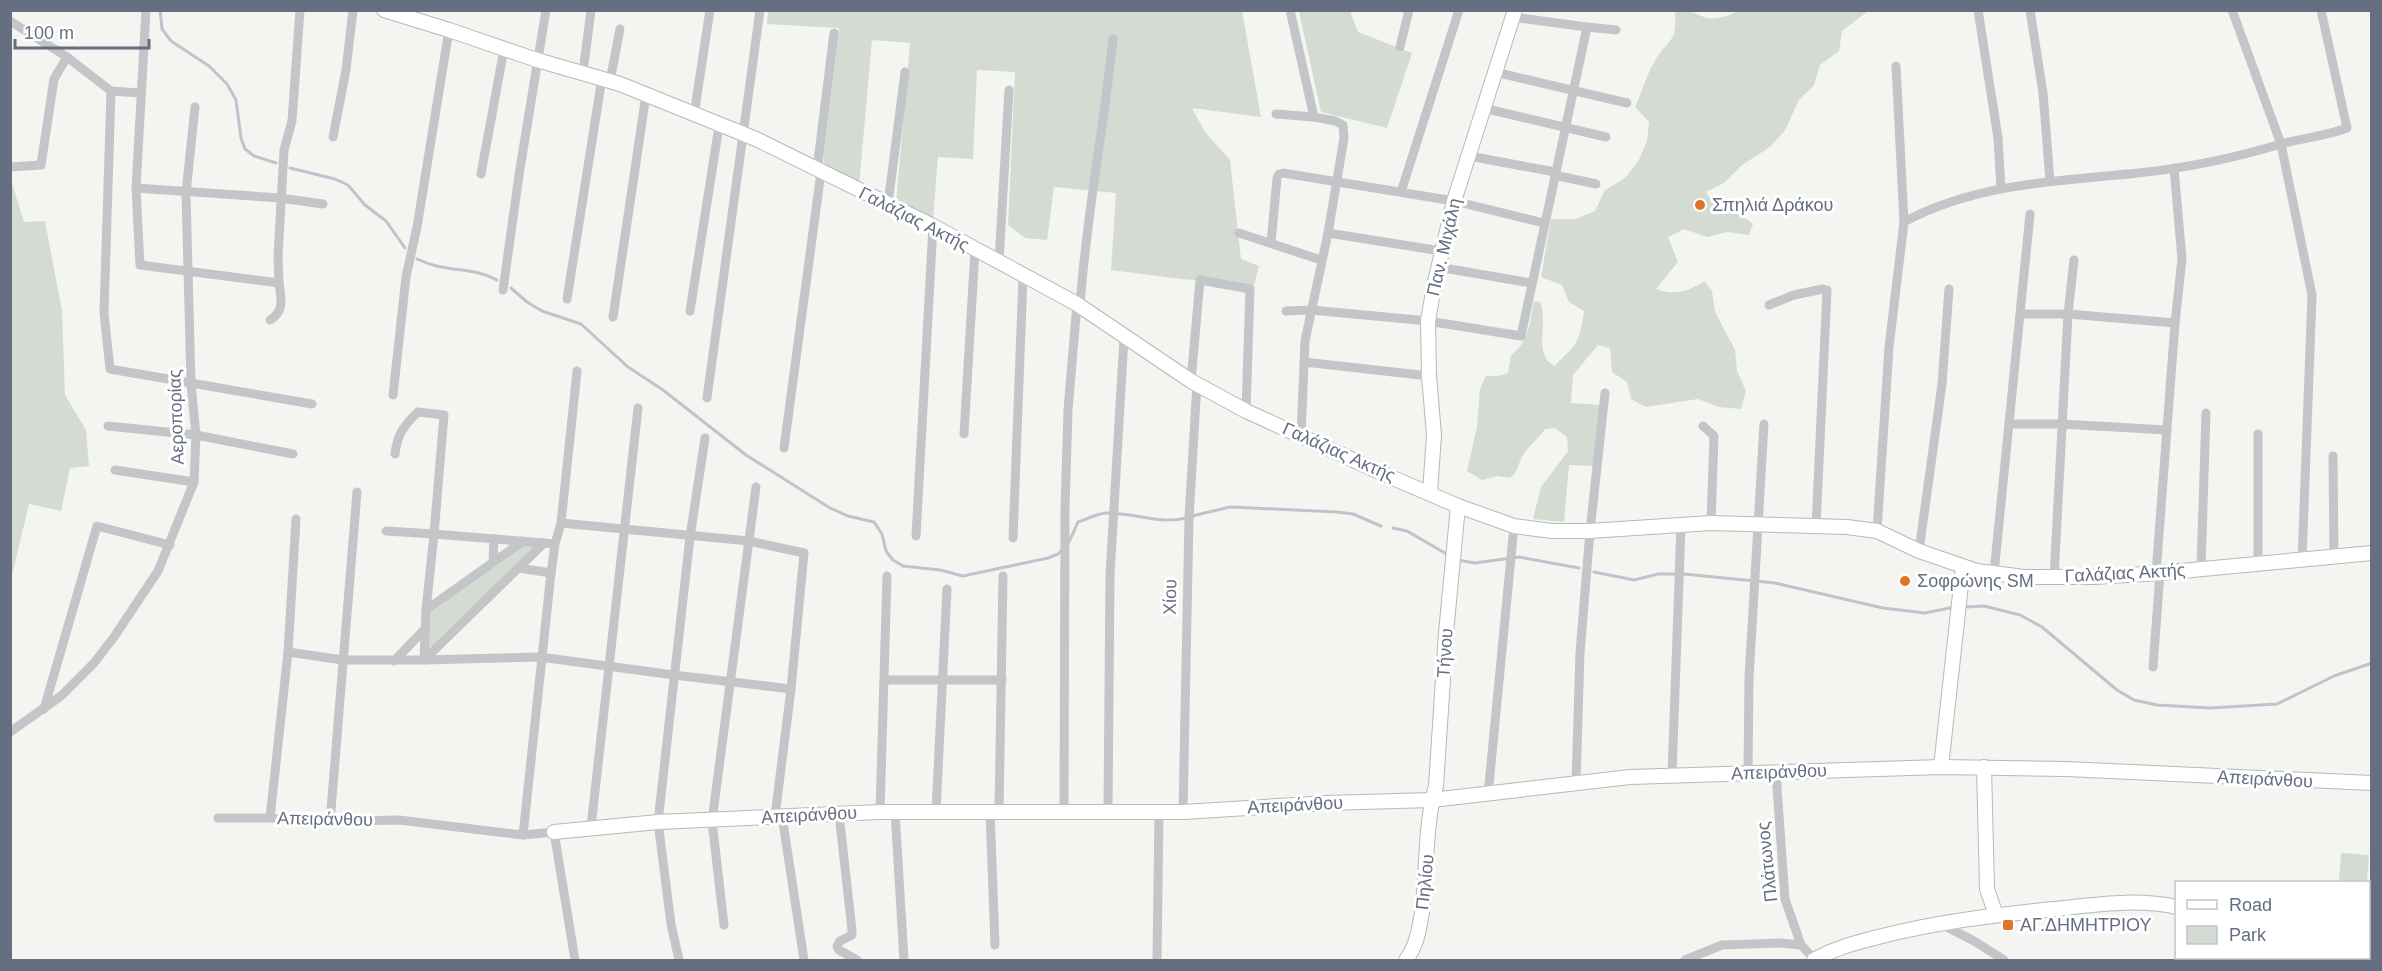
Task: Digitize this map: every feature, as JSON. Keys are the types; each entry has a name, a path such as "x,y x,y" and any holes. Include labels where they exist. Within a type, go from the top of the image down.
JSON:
{"street":[{"path":"146,10 136,188 140,265 279,283"},
{"path":"270,320 277,316 282,306 279,283 280,198 284,150 292,121 300,10"},
{"path":"333,137 346,70 353,10"},
{"name":"Γαλάζιας Ακτής","path":"384,10 606,80 744,135 933,226 999,261 1023,277 1079,305 1124,338 1194,382 1246,411 1458,506 1514,526 1552,531 1590,531 1711,523 1847,527 1877,531 1919,551 1964,567 1994,573 2054,578 2158,574 2372,553"},
{"path":"503,290 546,10"},
{"path":"583,73 591,10"},
{"path":"694,115 710,10"},
{"path":"707,398 760,10"},
{"path":"1290,10 1314,117"},
{"path":"1400,47 1409,10"},
{"path":"1401,192 1460,10"},
{"path":"1978,10 1996,127 2001,189"},
{"path":"2030,10 2043,93 2050,182"},
{"path":"2232,10 2281,144 2312,295 2302,561"},
{"path":"1904,222 1946,203 2001,189 2174,168 2259,152 2281,144 2347,128 2321,10"},
{"path":"1513,12 1587,27 1616,30"},
{"name":"Παν. Μιχάλη","path":"1430,492 1434,435 1429,376 1428,321 1440,251 1513,12"},
{"path":"10,21 67,57 111,91 140,93"},
{"path":"1286,311 1311,310 1428,321 1521,336 1587,27"},
{"path":"567,300 606,80 620,29"},
{"path":"393,395 406,277 417,227 449,30"},
{"path":"784,448 820,172 818,161 834,33"},
{"path":"1064,812 1065,507 1068,410 1087,232 1096,182 1113,39"},
{"path":"481,174 504,49"},
{"path":"10,167 41,165 54,79 67,57"},
{"path":"1877,531 1890,347 1904,222 1896,66"},
{"path":"888,204 904,72"},
{"path":"1495,72 1627,103"},
{"path":"999,261 1009,90"},
{"path":"111,91 104,313 110,369 312,404"},
{"path":"613,317 646,95"},
{"name":"Αεροπορίας","path":"10,732 61,696 94,663 158,572 194,482 196,435 191,384 186,193 195,106"},
{"path":"1483,108 1606,137"},
{"path":"1276,114 1314,117 1343,125 1344,138 1328,233 1311,310 1304,362 1301,435"},
{"path":"690,311 719,126"},
{"path":"1469,156 1596,184"},
{"path":"2153,667 2167,430 2182,259 2174,168"},
{"path":"1271,243 1279,174 1454,201 1544,223"},
{"path":"136,188 280,198 323,204"},
{"path":"1994,573 2030,214"},
{"path":"916,536 933,226"},
{"path":"1239,232 1322,260"},
{"path":"1328,233 1440,251"},
{"path":"964,434 975,250"},
{"path":"2054,578 2061,424 2073,260"},
{"path":"1438,267 1531,283"},
{"path":"1013,538 1023,277"},
{"name":"Χίου","path":"1183,812 1189,517 1200,280 1250,289 1246,411"},
{"path":"1919,551 1942,384 1949,289"},
{"path":"1769,305 1794,295 1827,290 1816,526"},
{"path":"2021,314 2068,314 2175,322"},
{"path":"1108,812 1110,575 1124,338"},
{"path":"1304,362 1429,376"},
{"path":"424,660 519,568 550,543 561,523 577,371"},
{"path":"1576,783 1580,653 1605,393"},
{"path":"591,827 607,666 626,529 638,408"},
{"path":"395,454 397,438 406,423 418,411 444,415 426,610 424,660"},
{"path":"2201,568 2206,413"},
{"path":"1748,773 1749,678 1764,424"},
{"path":"2009,424 2061,424 2167,430"},
{"path":"108,426 196,435 293,454"},
{"path":"1703,426 1714,436 1711,523"},
{"path":"2258,434 2258,564"},
{"path":"679,960 671,924 658,822 690,537 705,438"},
{"path":"2332,456 2334,558"},
{"path":"115,470 194,482"},
{"path":"724,925 712,821 756,487"},
{"path":"330,822 357,492"},
{"name":"Τήνου","path":"1432,800 1436,786 1446,633 1458,506"},
{"path":"270,818 288,652 296,519"},
{"path":"561,523 749,541 804,553 778,816 804,960"},
{"path":"1672,776 1680,525"},
{"path":"44,709 96,526 170,545"},
{"path":"1488,795 1514,526"},
{"path":"386,531 550,543"},
{"path":"493,562 494,539"},
{"path":"426,610 523,541"},
{"path":"523,835 550,573 550,543"},
{"path":"1941,767 1964,567"},
{"path":"519,568 550,573"},
{"path":"880,812 886,576"},
{"path":"995,945 995,811 1002,681 1004,576"},
{"path":"936,811 946,589"},
{"path":"394,660 425,629"},
{"path":"446,638 448,659"},
{"path":"288,652 343,660 540,657 791,688"},
{"path":"885,680 1002,681"},
{"path":"10,723 23,722"},
{"name":"Απειράνθου","path":"218,819 270,818 330,822 399,820 523,835 658,822 880,812 1183,812 1326,803 1432,800 1630,777 1941,767 2066,768 2372,783"},
{"path":"1984,767 1986,889 1996,915"},
{"name":"Πλάτωνος","path":"1776,772 1785,899 1801,945"},
{"name":"Πηλίου","path":"1406,960 1418,939 1426,880 1432,800"},
{"path":"894,812 904,960"},
{"path":"1157,960 1159,813"},
{"path":"839,814 852,935 837,945 839,950 857,960"},
{"path":"554,832 575,960"},
{"path":"1685,960 1722,945 1781,943 1801,945 1815,960 1853,944 1906,930 1996,915 2127,902 2151,902 2175,907"},
{"path":"1941,924 2004,960"}],"green space":[{"path":"768,10 1242,11 1261,117 1192,108 1205,132 1230,160 1241,259 1259,266 1254,285 1111,270 1116,193 1054,187 1047,240 1025,238 1008,225 1015,72 977,70 973,159 938,157 933,219 896,203 910,43 872,40 859,186 825,167 823,157 839,28 767,24"},
{"path":"1740,10 1868,11 1842,31 1839,51 1820,65 1814,85 1799,100 1785,130 1770,147 1742,165 1724,183 1706,192 1715,205 1736,211 1753,224 1749,235 1727,232 1707,237 1684,229 1668,237 1678,262 1656,289 1669,292 1681,291 1705,281 1712,291 1715,312 1735,350 1737,371 1746,391 1741,409 1719,407 1698,399 1646,407 1631,399 1627,382 1612,372 1610,348 1598,345 1573,375 1571,403 1600,405 1593,466 1569,465 1564,522 1533,519 1541,487 1568,451 1567,437 1555,428 1545,429 1525,452 1515,473 1510,478 1498,476 1482,480 1467,471 1477,427 1480,389 1486,376 1508,373 1511,355 1522,344 1528,331 1534,301 1540,302 1542,310 1543,346 1548,361 1555,366 1571,350 1580,333 1584,311 1569,302 1562,285 1541,277 1551,219 1575,219 1595,211 1605,190 1625,178 1638,162 1647,141 1649,122 1635,107 1653,64 1674,35 1675,13 1689,11 1707,18 1716,18"},
{"path":"1299,11 1350,11 1358,32 1412,53 1387,128 1321,112"},
{"path":"11,180 24,222 45,221 62,311 65,395 86,430 89,466 70,468 61,511 29,504 11,579"},
{"path":"523,545 536,546 427,651 430,613"},
{"path":"2341,853 2369,855 2367,881 2339,881"}],"waterway":[{"path":"160,10 162,29 171,41 209,66 227,84 236,100 241,138 245,149 254,156 276,163"},
{"path":"290,168 335,179 348,185 365,205 386,221 405,248"},
{"path":"417,259 438,266 478,273 497,280"},
{"path":"511,288 542,311 581,324 628,367 663,390 746,455 830,508 848,516 874,522 882,534 886,551 893,560 903,566 940,570 963,576 1048,558 1063,549"},
{"path":"1192,516 1230,507 1337,512 1353,514 1381,526"},
{"path":"1069,542 1078,522 1095,515 1116,513 1166,520 1186,518"},
{"path":"1393,528 1407,531 1450,556"},
{"path":"1458,560 1475,563 1519,557 1579,568"},
{"path":"1594,572 1634,580 1658,574 1684,574 1775,583 1883,608 1925,613 1954,607"},
{"path":"1967,607 1984,606 2020,615 2042,627 2117,690 2134,700 2157,705 2210,708 2277,704 2334,676 2372,663"}],"place":[{"name":"Σπηλιά Δράκου","path":"1700,205"},
{"name":"Σοφρώνης SM","path":"1905,581"},
{"name":"ΑΓ.ΔΗΜΗΤΡΙΟΥ","path":"2008,925"}]}
